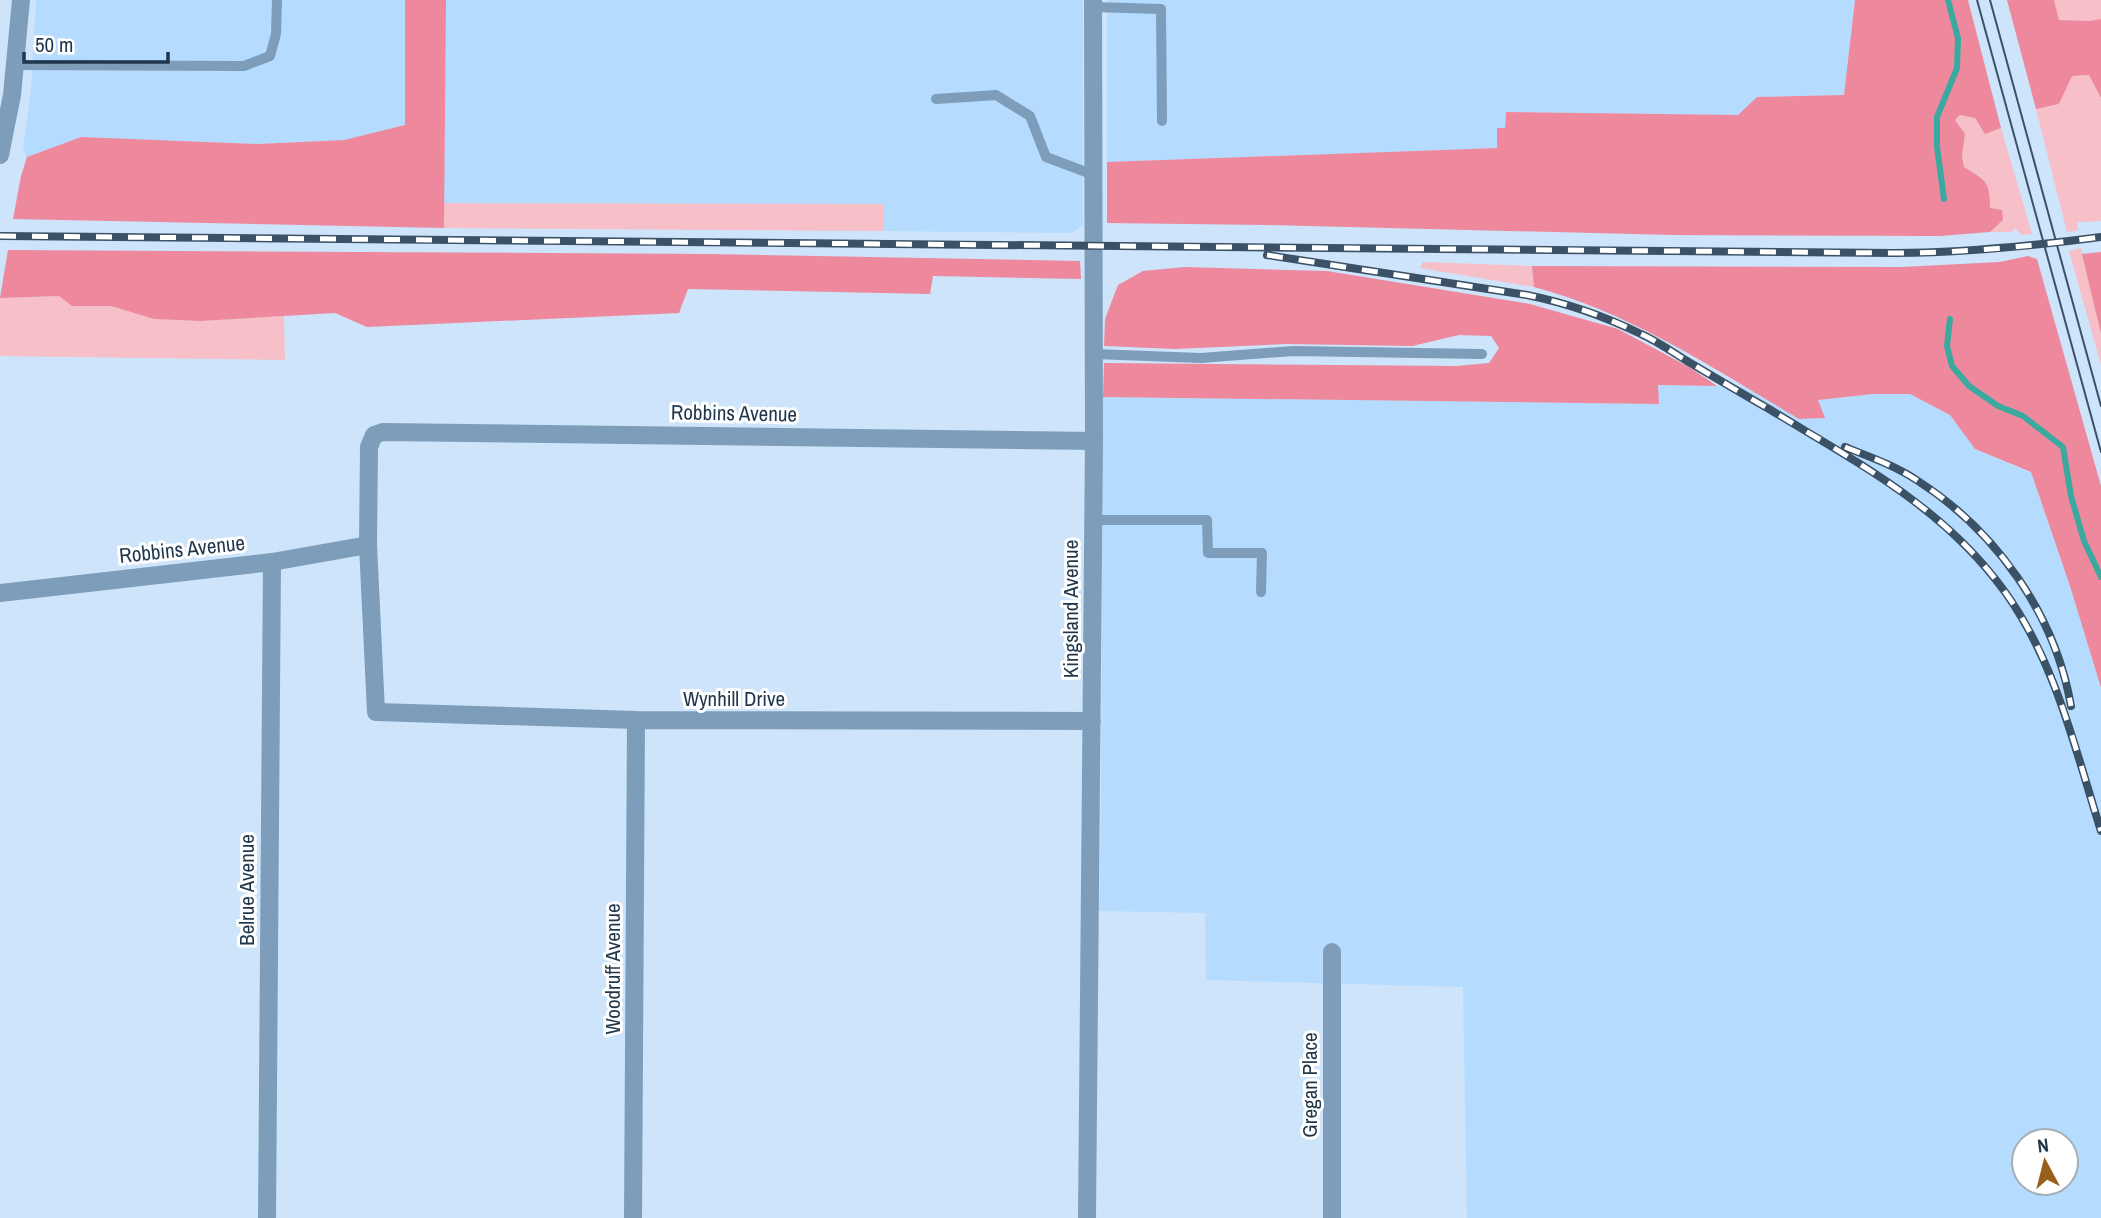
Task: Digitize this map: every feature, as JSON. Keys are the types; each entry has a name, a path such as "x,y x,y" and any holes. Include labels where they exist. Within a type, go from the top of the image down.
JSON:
{"street":[{"path":"0,155 15,65 21,0"},
{"name":"Kingsland Avenue","path":"1087,1218 1094,441 1093,4"},
{"name":"Robbins Avenue","path":"0,593 272,562 368,545 369,447 374,435 383,432 1094,441"},
{"name":"Wynhill Drive","path":"368,545 376,712 636,720 1092,721"},
{"name":"Belrue Avenue","path":"267,1218 272,562"},
{"name":"Woodruff Avenue","path":"633,1218 636,720"},
{"name":"Gregan Place","path":"1332,953 1332,1218"}],"lane":[{"path":"15,65 244,66 270,56 276,34 277,0"},
{"path":"1093,4 1161,9 1162,121"},
{"path":"936,99 996,95 1030,116 1046,157 1095,175"},
{"path":"1094,354 1201,358 1293,351 1482,354"},
{"path":"1093,520 1207,520 1208,553 1262,553 1261,592"}],"shaded area":[{"path":"36,0 405,0 405,125 344,140 258,144 81,137 27,157 23,149 31,89"},
{"path":"405,0 446,0 444,228 13,219 27,157 81,137 258,144 344,140 405,125"},
{"path":"446,0 1083,0 1083,225 1071,233 884,231 884,204 444,203"},
{"path":"1107,0 1855,0 1844,95 1757,97 1738,115 1506,112 1505,128 1497,128 1497,148 1107,162"},
{"path":"1855,0 1968,0 2001,128 1985,134 1975,118 1960,115 1955,120 1965,134 1962,156 1964,167 1977,175 1988,187 1990,208 2002,210 2003,220 1990,232 1940,236 1673,235 1107,223 1107,162 1497,148 1497,128 1505,128 1506,112 1738,115 1757,97 1844,95"},
{"path":"2007,0 2054,0 2059,20 2101,19 2101,98 2089,75 2072,76 2059,104 2036,109"},
{"path":"2054,0 2101,0 2101,19 2059,20"},
{"path":"2089,75 2101,98 2101,221 2077,222 2078,230 2067,232 2036,109 2059,104 2072,76"},
{"path":"1960,115 1975,118 1985,133 2001,128 2032,234 2021,235 2015,228 2012,232 1990,232 2003,220 1990,208 1980,176 1964,167 1962,156 1965,134 1955,120"},
{"path":"444,203 884,204 884,231 444,228"},
{"path":"2081,248 2101,334 2101,365 2069,251"},
{"path":"8,250 708,254 1080,261 1081,279 933,276 930,294 688,289 679,313 367,327 335,313 200,321 154,319 111,306 72,306 59,296 0,298"},
{"path":"2101,252 2101,334 2082,254"},
{"path":"2028,256 2037,259 2101,486 2101,688 2031,472 1975,449 1950,415 1910,394 1873,394 1818,400 1825,418 1799,419 1638,327 1604,311 1534,287 1532,266 1901,267 2000,262"},
{"path":"1423,262 1532,266 1534,287 1420,268"},
{"path":"1185,267 1327,271 1530,304 1618,329 1689,367 1717,386 1658,385 1659,404 1103,397 1104,363 1457,366 1489,363 1499,348 1491,336 1459,335 1412,346 1286,344 1175,349 1104,346 1105,319 1118,285 1143,271"},
{"path":"60,296 72,305 111,306 154,319 200,321 284,316 285,360 0,356 0,298"},
{"path":"1658,385 1744,387 1799,419 1824,418 1818,400 1873,394 1910,394 1950,415 1975,449 2031,473 2070,586 2101,688 2101,1218 1467,1218 1463,987 1206,980 1205,913 1099,911 1103,397 1659,404"}],"waterway":[{"path":"1944,199 1937,147 1937,117 1957,68 1958,38 1948,0"},
{"path":"1950,319 1947,346 1952,366 1969,386 1998,406 2023,416 2063,447 2071,496 2084,541 2101,577"}],"tram line":[{"path":"1977,0 2101,452"},
{"path":"1990,0 2101,406"}],"railway":[{"path":"0,236 1895,253 1947,252 2101,237"},
{"path":"1267,255 1527,295 1599,316 1659,343 1897,489 1955,535 1981,562 2023,619 2051,677 2101,831"},
{"path":"1845,447 1892,466 1918,481 1973,524 1996,550 2018,578 2051,639 2071,706"}]}
